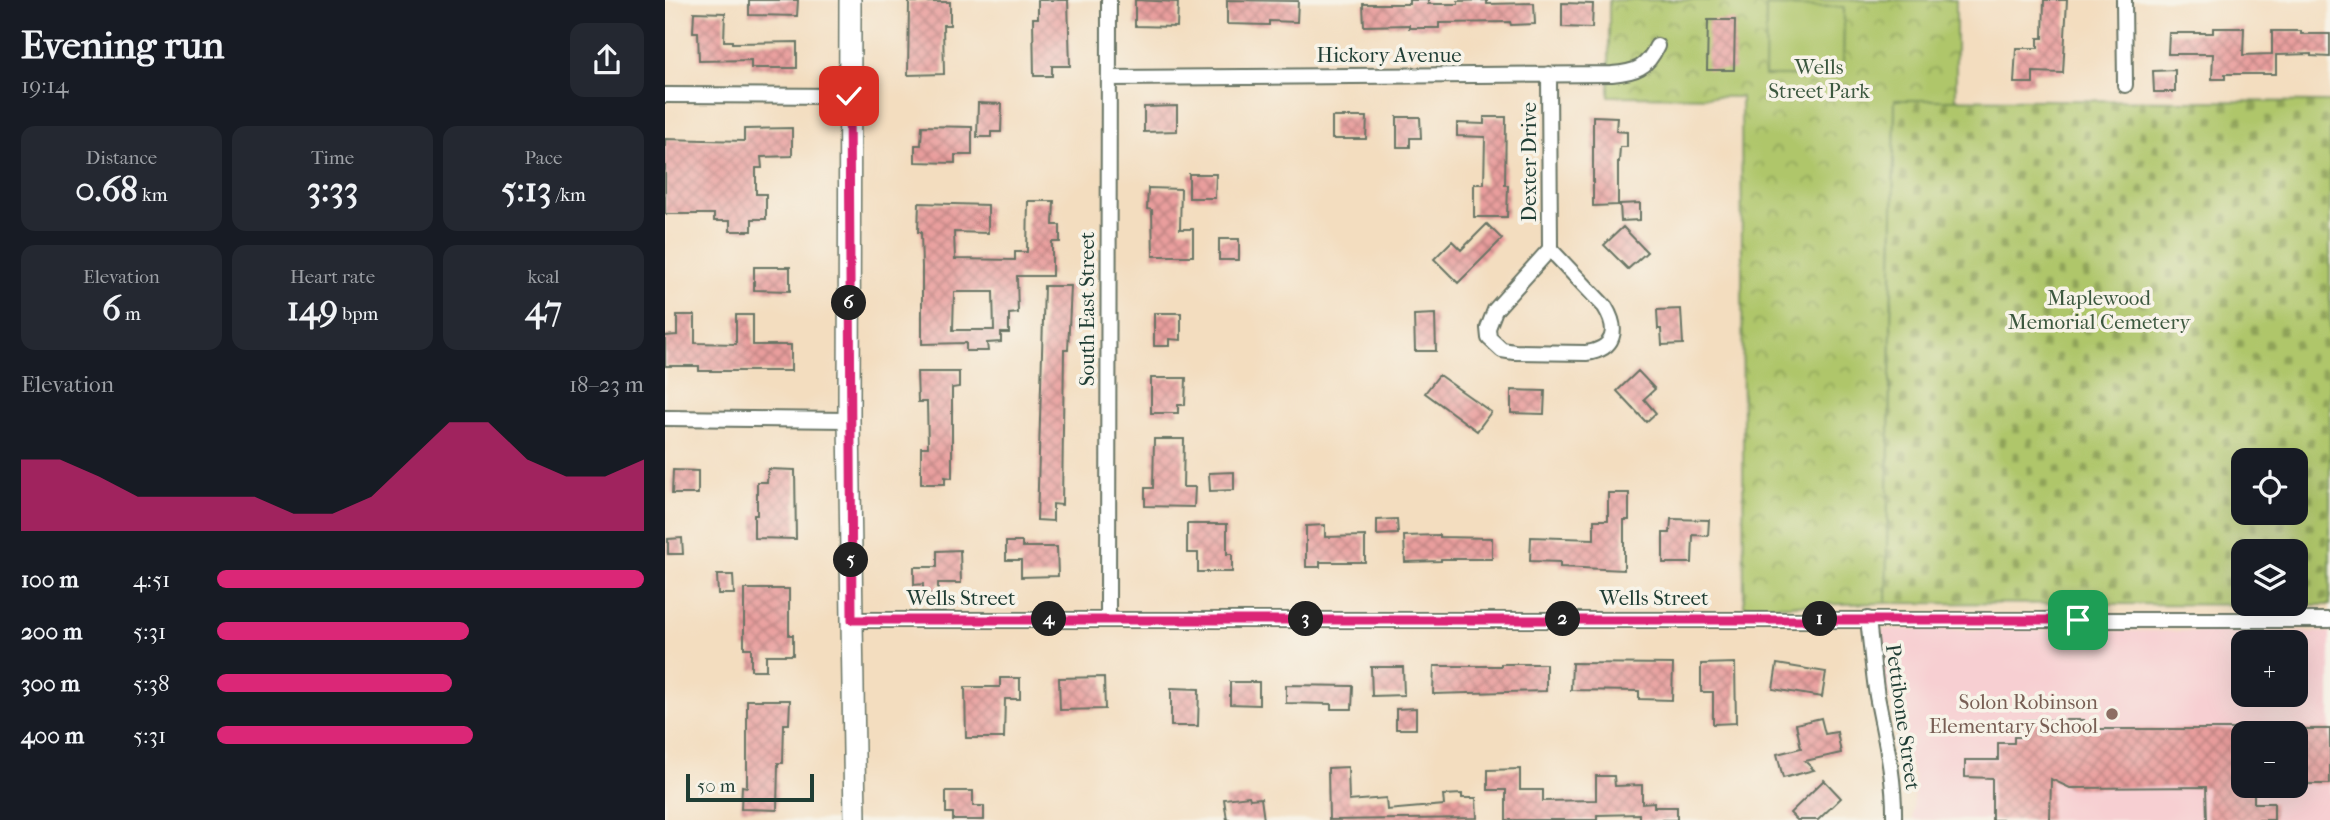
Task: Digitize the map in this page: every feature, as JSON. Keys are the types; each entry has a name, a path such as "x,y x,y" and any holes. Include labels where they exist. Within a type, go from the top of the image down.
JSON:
{"street":[{"path":"850,0 849,420 855,820"},
{"name":"South East Street","path":"1108,618 1109,0"},
{"path":"2124,0 2125,85"},
{"name":"Hickory Avenue","path":"1109,78 1626,73 1639,69 1651,59 1657,46"},
{"name":"Dexter Drive","path":"1549,74 1550,249 1495,310 1488,328 1489,338 1502,350 1514,352 1598,352 1608,345 1612,337 1611,318 1605,307 1550,249"},
{"path":"665,95 849,96"},
{"path":"665,418 849,420"},
{"name":"Pettibone Street","path":"1868,619 1877,695 1887,738 1894,789 1894,820"},
{"name":"Wells Street","path":"852,620 2330,620"}],"shaded area":[{"name":"Solon Robinson Elementary School","path":"1882,629 2231,631 2231,707 2308,707 2308,632 2330,632 2330,820 1913,820 1914,778 1882,673"}],"green space":[{"name":"Wells Street Park","path":"1609,0 1956,0 1956,100 1895,100 1886,603 1744,606 1741,97 1609,96"},
{"path":"1766,6 1844,7 1843,76 1765,76"},
{"name":"Maplewood Memorial Cemetery","path":"1895,99 2330,102 2330,605 2308,605 2308,539 2231,539 2231,605 1886,603"}],"building":[{"path":"749,0 798,0 797,16 749,15"},
{"path":"1038,0 1068,0 1070,66 1052,66 1052,76 1034,76 1033,18 1038,18"},
{"path":"1135,0 1178,2 1177,27 1135,26"},
{"path":"1227,0 1298,1 1297,22 1269,21 1269,25 1227,24"},
{"path":"1409,0 1428,0 1428,4 1487,0 1487,4 1534,3 1535,24 1439,23 1439,28 1409,28 1409,25 1364,26 1363,4 1409,4"},
{"path":"2044,0 2067,0 2063,73 2033,72 2033,83 2014,83 2016,48 2038,48 2038,38 2043,38"},
{"path":"909,2 950,2 950,25 943,25 944,74 908,75"},
{"path":"1562,3 1593,4 1592,28 1562,27"},
{"path":"694,12 725,13 724,41 797,42 797,68 751,68 751,60 699,61 698,32 693,32"},
{"path":"1708,20 1735,20 1734,70 1707,70"},
{"path":"2213,28 2244,28 2243,55 2272,54 2272,31 2330,34 2330,57 2311,54 2276,55 2276,74 2225,74 2225,79 2212,79 2213,54 2168,54 2169,33 2213,33"},
{"path":"2175,70 2175,92 2154,92 2153,71"},
{"path":"978,103 1002,104 1001,132 991,132 991,137 977,137"},
{"path":"1177,106 1177,131 1144,132 1144,107"},
{"path":"1593,116 1617,117 1616,131 1627,132 1627,147 1620,147 1618,162 1618,205 1593,206"},
{"path":"1332,117 1367,117 1366,139 1332,139"},
{"path":"1397,117 1420,117 1421,138 1410,138 1410,147 1397,147"},
{"path":"1484,117 1506,117 1507,217 1474,217 1474,184 1484,184 1485,137 1457,136 1457,123 1484,124"},
{"path":"922,126 972,127 972,155 955,155 955,163 915,162 915,145 921,145"},
{"path":"792,128 792,156 761,157 762,168 756,168 756,194 766,194 766,219 752,219 752,231 730,231 730,221 714,221 714,214 665,214 665,139 744,141 744,129"},
{"path":"1189,174 1216,174 1215,198 1189,198"},
{"path":"1148,188 1181,189 1180,229 1193,229 1193,256 1153,256 1152,210 1147,209"},
{"path":"1028,201 1054,201 1053,225 1060,225 1060,242 1052,242 1052,276 1017,276 1018,313 1009,314 1009,333 1001,333 1001,342 987,343 988,351 966,351 966,343 922,344 919,203 988,205 988,233 954,232 955,259 1015,260 1015,252 1027,252","holes":["954,292 993,292 994,330 953,330"]},
{"path":"1640,203 1640,220 1621,221 1620,204"},
{"path":"1487,224 1502,239 1458,283 1434,259 1452,241 1461,250"},
{"path":"1623,227 1647,252 1628,269 1604,245"},
{"path":"1219,239 1239,239 1239,260 1219,260"},
{"path":"754,267 790,267 790,291 754,290"},
{"path":"1044,286 1071,286 1068,350 1064,350 1062,505 1053,504 1053,521 1037,520"},
{"path":"1681,309 1683,344 1662,345 1657,310"},
{"path":"1154,313 1181,313 1181,340 1169,339 1169,346 1154,346"},
{"path":"1435,314 1436,351 1415,351 1414,315"},
{"path":"677,315 695,315 695,343 736,344 736,315 753,315 753,345 791,345 791,371 699,371 699,366 665,366 665,336 677,335"},
{"path":"1638,371 1655,389 1644,399 1656,413 1646,422 1617,391"},
{"path":"917,372 959,372 959,387 952,388 952,478 945,477 945,484 921,484 921,447 928,447 927,402 918,402"},
{"path":"1439,375 1491,412 1477,431 1425,393"},
{"path":"1151,378 1186,378 1185,405 1178,405 1178,413 1151,413"},
{"path":"1511,390 1545,391 1544,414 1511,413"},
{"path":"1154,439 1184,439 1183,487 1195,487 1194,507 1145,506 1145,488 1153,488"},
{"path":"768,469 795,470 796,539 754,538 757,482 767,482"},
{"path":"673,470 698,471 698,494 672,494"},
{"path":"1234,472 1234,490 1210,491 1209,473"},
{"path":"1608,493 1629,493 1629,520 1624,520 1624,570 1560,567 1560,562 1530,561 1531,537 1594,539 1594,520 1608,520"},
{"path":"1397,519 1398,534 1377,535 1377,520"},
{"path":"1671,519 1709,520 1708,536 1693,535 1692,563 1663,563 1663,533 1670,533"},
{"path":"1187,524 1227,524 1227,554 1232,554 1232,572 1198,572 1198,553 1187,553"},
{"path":"1325,525 1325,537 1365,536 1365,562 1320,562 1320,567 1306,567 1306,526"},
{"path":"1404,536 1492,538 1492,559 1405,562"},
{"path":"682,538 683,554 668,554 668,539"},
{"path":"1006,542 1022,542 1022,547 1057,547 1058,576 1021,577 1021,560 1006,560"},
{"path":"960,550 961,583 938,583 938,594 923,594 923,584 914,585 914,567 937,567 937,551"},
{"path":"717,575 733,575 734,594 718,594"},
{"path":"744,589 789,589 789,635 793,635 793,655 766,655 766,670 751,670 751,648 744,648"},
{"path":"1572,663 1673,664 1672,700 1639,699 1639,691 1571,690"},
{"path":"1735,663 1736,723 1713,724 1713,692 1701,692 1701,664"},
{"path":"1546,664 1546,691 1433,694 1434,666"},
{"path":"1777,664 1826,672 1822,697 1773,689"},
{"path":"1371,667 1403,667 1404,695 1372,696"},
{"path":"1104,677 1105,709 1060,710 1059,678"},
{"path":"1000,678 1020,678 1020,699 1005,699 1004,738 966,738 965,687 1000,687"},
{"path":"1230,682 1259,682 1259,705 1230,704"},
{"path":"1286,685 1353,686 1352,709 1331,709 1331,704 1286,703"},
{"path":"1171,688 1199,689 1198,726 1171,726"},
{"path":"747,700 790,700 789,724 784,724 783,763 778,763 777,810 741,809 742,786 747,787"},
{"path":"1416,708 1416,729 1396,729 1396,709"},
{"path":"1821,718 1825,734 1837,732 1841,753 1805,761 1814,770 1783,778 1777,754 1801,748 1796,724"},
{"name":"Solon Robinson Elementary School","path":"2023,720 2084,720 2084,727 2095,729 2231,729 2231,798 2254,798 2254,803 2274,803 2274,820 2207,820 2206,787 2070,788 2051,779 2050,820 1992,820 1992,778 1965,777 1965,760 1998,760 1998,743 2014,743 2014,737 2023,737"},
{"path":"2308,729 2330,729 2330,784 2308,784"},
{"path":"1348,767 1349,801 1386,798 1387,810 1444,805 1443,795 1462,794 1462,798 1476,798 1477,818 1329,820 1328,768"},
{"path":"1520,769 1520,790 1543,790 1543,801 1596,800 1596,776 1614,776 1615,786 1642,785 1642,803 1654,802 1654,807 1677,807 1677,820 1639,820 1639,814 1597,815 1597,820 1506,820 1506,790 1488,790 1488,770"},
{"path":"1824,780 1841,798 1818,820 1797,820 1790,813"},
{"path":"946,791 973,791 973,806 984,806 984,820 953,820 953,813 946,813"},
{"path":"1249,796 1250,799 1261,798 1264,820 1227,820 1224,799"}],"place":[{"name":"Solon Robinson Elementary School","path":"2112,714"}],"route":[{"path":"849,96 852,620 2078,620"}]}
